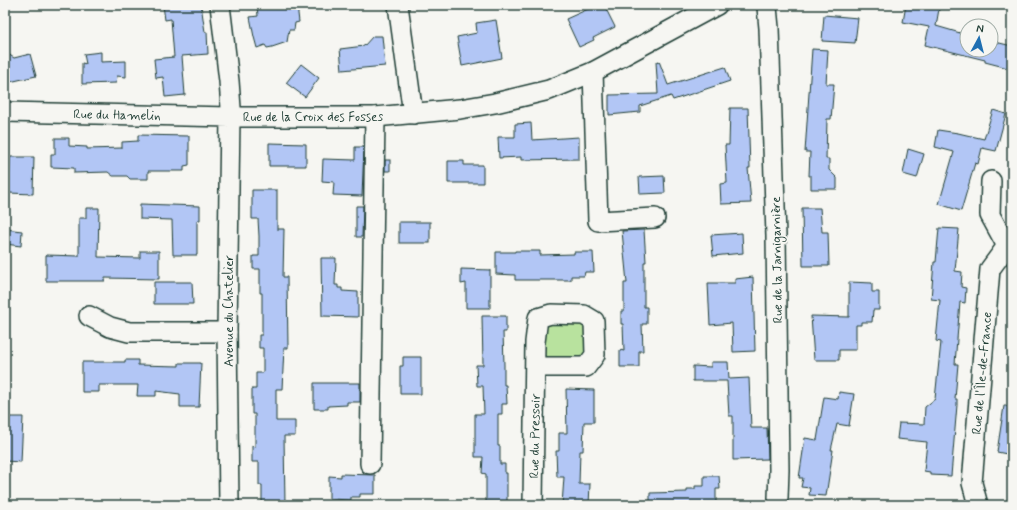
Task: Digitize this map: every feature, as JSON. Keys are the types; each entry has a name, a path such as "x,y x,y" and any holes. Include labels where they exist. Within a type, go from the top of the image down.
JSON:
{"street":[{"name":"Rue de la Croix des Fosses","path":"220,5 229,81 230,117 375,117 460,109 495,103 549,90 593,72 717,5"},
{"path":"398,5 412,114"},
{"name":"Rue de la Jarnigarnière","path":"765,6 770,28 776,236 779,470 775,503"},
{"path":"593,72 598,221 655,218"},
{"name":"Rue du Hamelin","path":"5,112 230,117"},
{"name":"Avenue du Chatelier","path":"229,505 227,332 230,117"},
{"path":"370,464 375,117"},
{"name":"Rue de l'Île-de-France","path":"978,505 972,483 990,269 1009,245 990,215 991,181"},
{"path":"89,316 110,327 129,332 227,332"},
{"name":"Rue du Pressoir","path":"533,505 535,367"}],"green space":[{"path":"548,323 585,324 586,358 545,358 543,355 545,325"}],"building":[{"path":"163,5 201,5 205,32 207,32 208,54 182,56 185,95 165,97 163,77 156,78 154,59 174,57 171,19 165,20"},
{"path":"257,5 297,5 299,22 295,23 294,30 289,30 287,42 267,48 265,45 257,48 250,17 258,16"},
{"path":"597,5 604,5 615,27 579,47 566,19"},
{"path":"906,5 921,5 939,9 936,26 959,33 959,54 925,45 929,27 903,22"},
{"path":"824,15 858,18 855,43 822,41"},
{"path":"496,20 502,58 462,66 457,37 477,33 476,23"},
{"path":"373,36 382,36 385,66 342,70 340,49 364,46"},
{"path":"999,43 1012,46 1012,53 1008,68 985,62 985,60 977,58 999,58"},
{"path":"812,49 828,50 826,84 834,84 831,119 827,119 826,159 829,159 829,170 837,178 837,189 811,189 811,176 809,176 810,152 805,152"},
{"path":"5,52 14,58 30,54 36,76 5,83"},
{"path":"101,52 101,62 126,61 126,77 117,76 116,83 82,84 82,63 86,64 84,54"},
{"path":"659,61 668,85 725,67 730,81 673,100 671,96 640,106 640,112 609,115 609,95 658,94 656,62"},
{"path":"301,64 319,78 305,97 286,83"},
{"path":"730,108 748,108 750,168 748,168 751,203 721,204 720,184 727,183 725,145 729,145"},
{"path":"993,110 1006,114 996,151 982,148 978,164 975,163 961,211 939,204 954,152 935,147 938,130 984,139"},
{"path":"531,123 532,140 579,137 579,159 521,160 521,157 499,158 498,137 515,137 515,124"},
{"path":"138,135 189,136 189,165 184,166 184,171 148,171 148,179 130,179 127,176 113,176 108,172 74,173 74,168 51,167 51,154 55,154 55,138 69,138 69,146 87,147 87,149 122,148 122,142 138,141"},
{"path":"269,143 306,144 306,166 269,166"},
{"path":"355,147 364,147 362,196 333,195 334,182 322,181 323,159 355,160"},
{"path":"908,149 924,154 917,178 903,174"},
{"path":"10,157 34,157 33,194 9,193"},
{"path":"385,160 390,160 390,171 385,171"},
{"path":"448,161 464,161 464,165 483,165 483,183 448,183"},
{"path":"664,176 665,193 640,194 639,177"},
{"path":"252,190 277,190 277,229 284,229 283,277 287,277 288,348 284,348 282,389 276,389 276,421 295,421 295,436 284,436 285,505 262,505 262,485 259,485 259,462 252,462 252,446 255,447 255,414 252,414 252,389 256,389 256,373 263,373 263,348 259,348 259,335 262,335 262,293 260,293 260,269 253,269 253,256 259,256 259,236 258,219 252,219"},
{"path":"140,204 200,206 200,220 197,220 197,255 173,255 172,220 140,219"},
{"path":"356,206 363,206 362,237 356,237"},
{"path":"86,208 99,208 98,257 140,258 140,251 159,251 159,279 105,278 105,281 46,281 46,255 79,256 79,218 86,218"},
{"path":"802,208 820,208 822,232 828,232 829,266 803,266"},
{"path":"399,222 430,222 430,243 399,243"},
{"path":"939,228 959,229 955,271 962,272 961,287 966,288 965,303 960,302 955,364 958,364 955,399 957,399 957,405 951,476 930,475 930,472 924,471 927,442 897,439 899,423 924,424 925,407 935,399 941,342 936,341 940,300 931,299"},
{"path":"5,229 22,231 21,246 5,244"},
{"path":"644,230 646,262 644,262 644,307 647,307 647,324 642,324 643,351 639,351 639,367 620,367 620,350 624,351 621,311 624,311 624,283 627,283 622,231"},
{"path":"742,233 743,253 713,256 711,235"},
{"path":"540,251 540,255 593,252 594,272 585,272 584,276 571,276 571,280 515,280 515,275 496,274 496,252"},
{"path":"321,258 336,258 335,285 338,285 338,288 342,288 342,291 358,292 358,317 322,316"},
{"path":"461,269 490,270 490,308 466,308 466,283 461,284"},
{"path":"753,277 755,351 733,352 732,323 710,325 708,283 735,283 735,279"},
{"path":"154,282 192,282 193,304 154,304"},
{"path":"849,282 872,283 872,292 879,292 879,310 873,310 872,322 861,322 861,325 856,325 856,350 839,350 839,360 814,360 811,316 849,317"},
{"path":"482,316 506,316 506,332 503,332 504,385 506,385 507,404 502,404 502,414 498,414 498,446 500,446 500,464 505,464 505,473 507,473 507,502 486,502 486,474 482,473 483,457 475,457 475,414 484,414 483,386 477,386 476,365 483,365"},
{"path":"403,357 421,357 421,394 400,394 400,366 403,366"},
{"path":"125,360 138,360 138,365 179,366 179,363 201,363 199,407 180,407 180,394 156,391 156,396 137,396 138,385 99,385 99,392 82,392 82,362 125,362"},
{"path":"711,362 728,362 729,379 749,378 751,428 767,428 768,459 733,460 733,416 729,416 727,381 693,381 693,366 711,367"},
{"path":"314,383 360,383 360,402 347,402 347,405 328,406 328,409 314,409"},
{"path":"566,389 594,390 594,422 584,422 583,451 580,451 579,484 590,484 589,505 562,505 564,477 557,477 556,451 559,451 559,433 567,433"},
{"path":"839,392 854,394 849,426 837,424 831,450 833,450 826,496 809,495 810,488 801,487 803,478 799,478 805,438 817,440 824,397 838,399"},
{"path":"1004,406 1012,406 1012,455 997,452"},
{"path":"5,417 23,417 21,462 5,461"},
{"path":"341,474 375,475 375,494 360,494 360,497 351,497 351,500 329,499 329,476 341,477"},
{"path":"704,476 719,476 720,489 716,489 716,505 650,505 650,493 687,492 687,489 695,489 695,486 704,486"}]}
